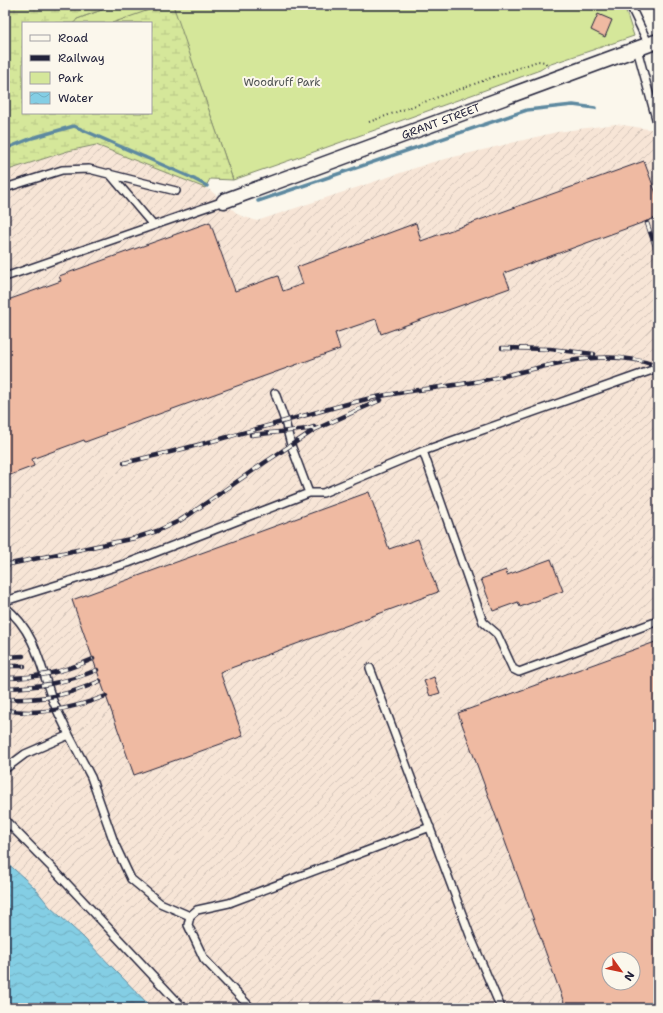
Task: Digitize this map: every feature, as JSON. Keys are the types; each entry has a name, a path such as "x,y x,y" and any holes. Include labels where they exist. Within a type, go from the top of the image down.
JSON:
{"street":[{"name":"GRANT STREET","path":"224,201 648,45"}],"lane":[{"path":"630,5 648,45 658,126"},
{"path":"5,188 62,170 89,169 176,191"},
{"path":"108,173 153,226"},
{"path":"5,277 224,201"},
{"path":"5,601 128,563 309,493 323,493 423,451 658,368"},
{"path":"275,393 291,444 309,493"},
{"path":"423,451 483,622 497,634 513,669 518,672 658,621"},
{"path":"5,607 15,615 30,636 54,703 91,777 115,845 131,879 160,903 190,916"},
{"path":"370,668 471,938 501,1008"},
{"path":"5,769 25,754 69,735"},
{"path":"5,820 184,1008"},
{"path":"251,1008 204,958 188,925 190,916 197,910 228,903 430,827"}],"path":[{"path":"369,122 538,62 545,62 548,65"}],"shaded area":[{"path":"616,124 658,129 658,1008 152,1008 82,936 50,907 33,886 5,861 5,171 68,151 96,145 210,190 239,215 257,221 433,162 557,132"}],"green space":[{"name":"Woodruff Park","path":"5,5 77,19 115,5 624,5 634,36 548,65 540,70 349,140 233,180 187,47 152,24 152,22 22,22"},
{"path":"5,5 115,5 77,19 75,22 22,22 22,114 152,114 152,22 115,22 163,5 173,5 233,180 210,179 205,188 96,145 68,151 5,171"}],"water":[{"path":"5,861 33,886 50,907 82,936 152,1008 5,1008"}],"building":[{"path":"598,14 612,20 605,37 591,30"},
{"path":"644,161 658,199 658,217 504,273 510,288 381,334 376,319 335,333 340,349 106,433 107,434 85,442 84,440 32,459 34,466 5,477 5,301 61,281 59,276 210,222 235,291 278,276 283,291 303,284 297,267 416,223 421,241"},
{"path":"369,492 389,549 418,539 438,592 220,672 243,736 134,775 72,600"},
{"path":"551,559 563,591 520,607 518,602 493,611 481,579 506,570 507,575"},
{"path":"658,641 658,1008 566,1008 458,713"},
{"path":"434,677 440,693 430,696 424,681"}],"waterway":[{"path":"258,201 527,110 573,105 595,108"},
{"path":"5,149 32,138 74,126 190,177 207,186"}],"railway":[{"path":"647,223 658,255"},
{"path":"502,348 550,349 594,354"},
{"path":"124,463 198,445 367,399 395,393 480,381 569,361 591,358 613,358 636,360 658,366"},
{"path":"353,412 381,400"},
{"path":"5,565 135,538 157,531 179,521 193,512 314,430 358,410"},
{"path":"251,435 308,429 314,427"},
{"path":"5,657 23,656"},
{"path":"5,678 28,677 50,673 93,659"},
{"path":"5,666 24,666"},
{"path":"5,688 52,684 97,670"},
{"path":"5,699 31,699 65,694 100,681"},
{"path":"5,710 18,712 56,710 82,704 106,696"}]}
